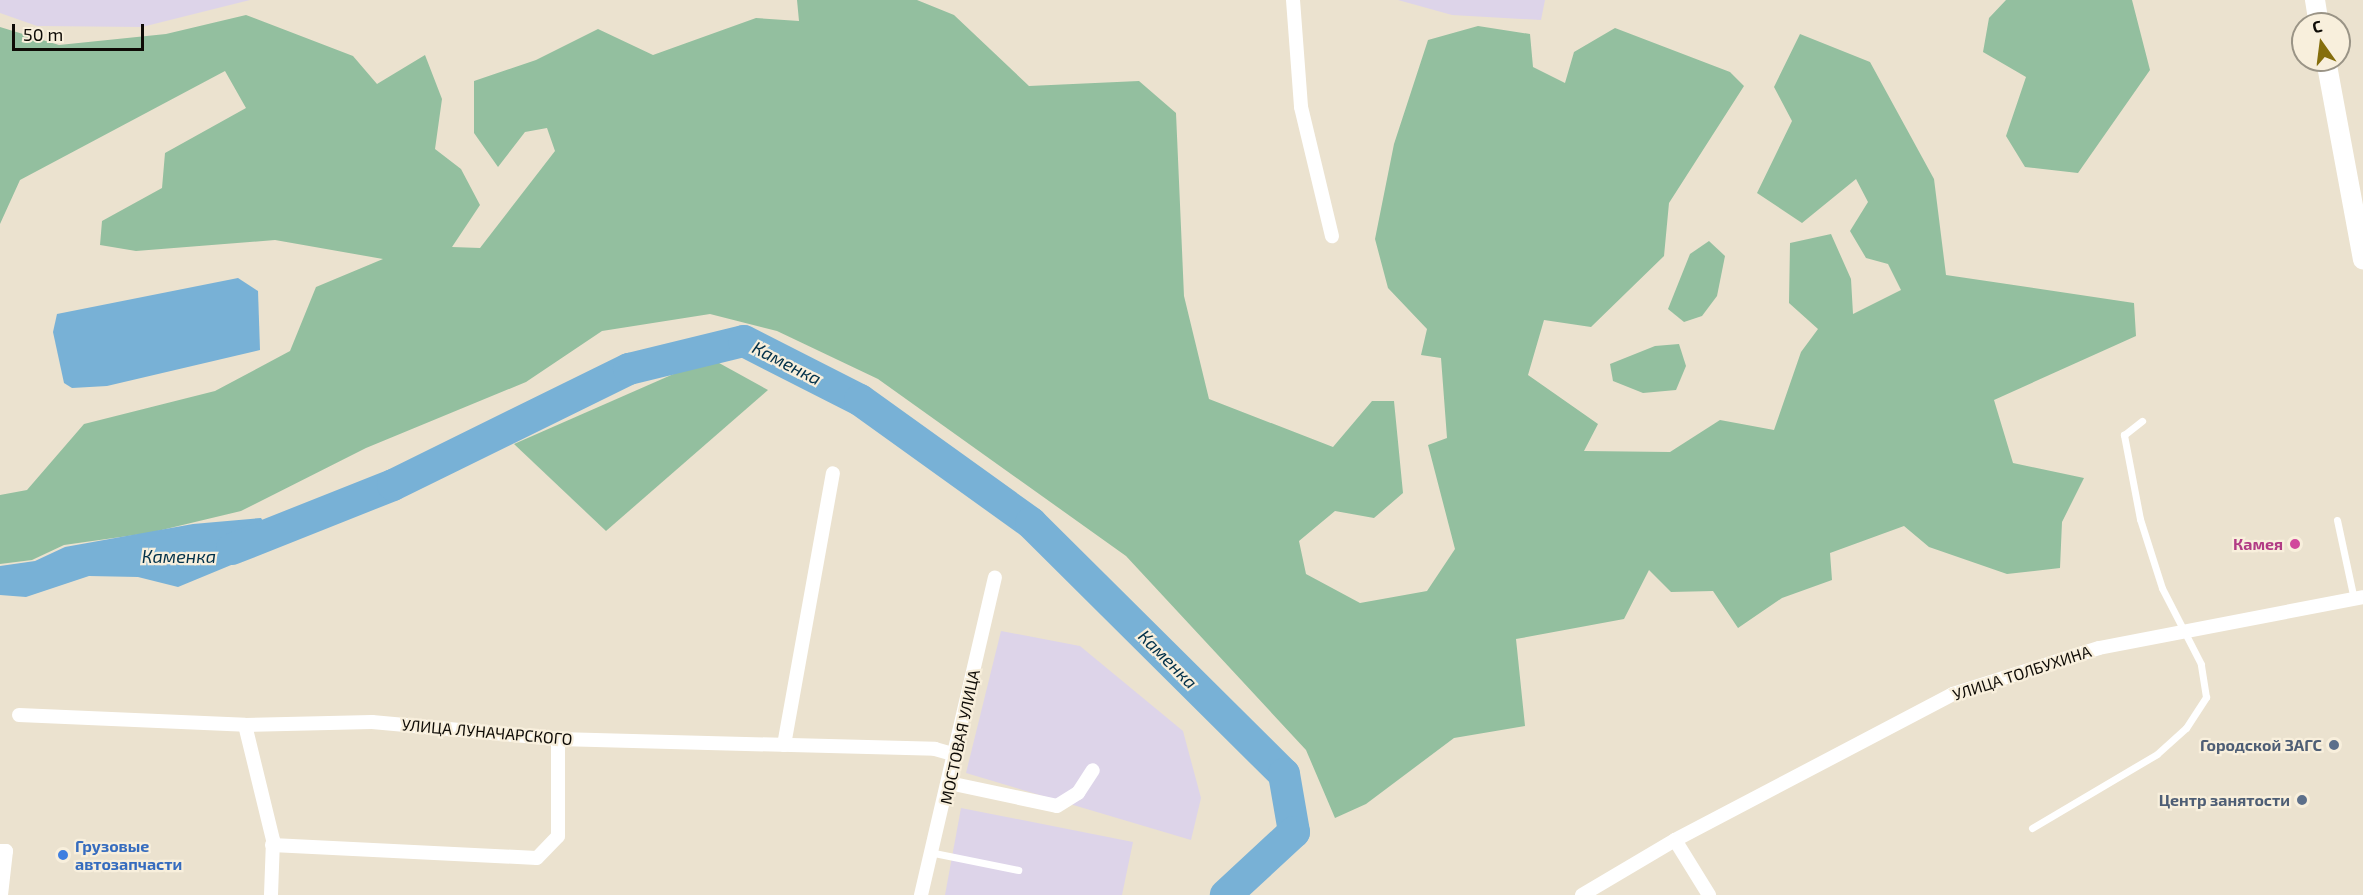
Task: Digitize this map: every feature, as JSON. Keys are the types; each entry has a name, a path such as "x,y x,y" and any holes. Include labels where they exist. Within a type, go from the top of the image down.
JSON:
{"main road":[{"path":"2328,72 2363,260"}],"street":[{"path":"1293,0 1301,107 1332,236"},
{"path":"784,746 833,473"},
{"name":"МОСТОВАЯ УЛИЦА","path":"921,895 934,853 995,577"},
{"name":"УЛИЦА ТОЛБУХИНА","path":"1582,895 1675,840 1953,694 2098,648 2359,598"},
{"name":"УЛИЦА ЛУНАЧАРСКОГО","path":"19,715 245,724 372,722 558,739 935,749 956,755"},
{"path":"245,724 272,846 271,895"},
{"path":"272,846 537,858 558,836 558,739"},
{"path":"949,783 1057,806 1078,793 1093,770"},
{"path":"1675,840 1709,895"}],"lane":[{"path":"2032,828 2157,754 2186,728 2206,697 2188,631 2162,588 2140,519 2124,435 2142,421"},
{"path":"2337,520 2359,598"},
{"path":"0,850 6,851 1,895"},
{"path":"934,853 1018,870"}],"shaded area":[{"path":"0,0 250,0 142,27 37,26 0,13"},
{"path":"1398,0 1545,0 1541,20 1452,15"},
{"path":"1001,631 1080,646 1183,731 1201,798 1191,840 966,773"},
{"path":"961,808 1133,842 1122,895 945,895"}],"green space":[{"path":"797,0 917,0 954,15 1029,86 1139,81 1176,113 1184,296 1209,399 1333,447 1372,401 1394,401 1403,493 1374,518 1335,511 1299,541 1306,574 1360,603 1427,591 1455,549 1428,445 1447,438 1441,358 1421,355 1427,329 1388,288 1375,239 1394,144 1428,40 1478,26 1530,34 1533,67 1565,83 1574,52 1615,28 1730,72 1744,86 1669,203 1664,256 1591,327 1544,320 1528,375 1598,424 1584,451 1670,452 1720,420 1774,430 1801,352 1818,329 1789,303 1790,243 1831,234 1851,279 1853,314 1901,290 1888,264 1866,258 1850,231 1868,202 1856,179 1802,223 1757,193 1792,121 1774,87 1800,34 1870,62 1934,179 1946,275 2134,303 2136,336 1994,400 2013,463 2084,478 2062,522 2060,568 2007,574 1929,547 1904,526 1830,553 1832,580 1782,598 1738,628 1713,591 1671,592 1649,570 1624,619 1516,639 1525,726 1454,738 1366,804 1335,818 1306,750 1126,556 878,379 777,331 710,314 602,331 526,382 366,448 241,511 149,533 64,545 32,560 0,564 0,495 27,490 84,424 215,391 290,351 316,287 383,259 275,240 136,251 100,245 102,221 162,188 165,153 246,108 225,71 20,180 0,224 0,27 59,45 166,34 246,15 353,56 377,84 425,55 442,99 435,149 461,169 480,205 452,247 480,248 555,151 547,128 525,132 498,167 474,133 474,81 536,60 598,29 653,55 756,18 799,21"},
{"path":"2006,0 2132,0 2150,70 2078,173 2025,167 2006,136 2026,77 1983,52 1989,18"},
{"path":"1709,241 1725,256 1717,296 1702,316 1684,322 1668,309 1690,254"},
{"path":"1679,344 1686,366 1676,390 1643,393 1613,381 1610,364 1655,346"},
{"path":"710,358 768,390 606,531 514,444"}],"water":[{"path":"238,278 258,291 260,350 107,386 72,388 64,383 53,332 57,314"},
{"name":"Каменка","path":"261,518 272,535 272,548 178,587 138,577 89,576 26,597 0,595 0,566 35,561 65,547 193,524"}],"waterway":[{"name":"Каменка","path":"232,549 393,485 629,369 744,341 860,400 1031,523 1284,774 1294,832 1226,895"}],"place":[{"name":"Камея","path":"2295,544"},
{"name":"Городской ЗАГС","path":"2334,745"},
{"name":"Центр занятости","path":"2302,800"},
{"name":"Грузовые автозапчасти","path":"63,855"}]}
